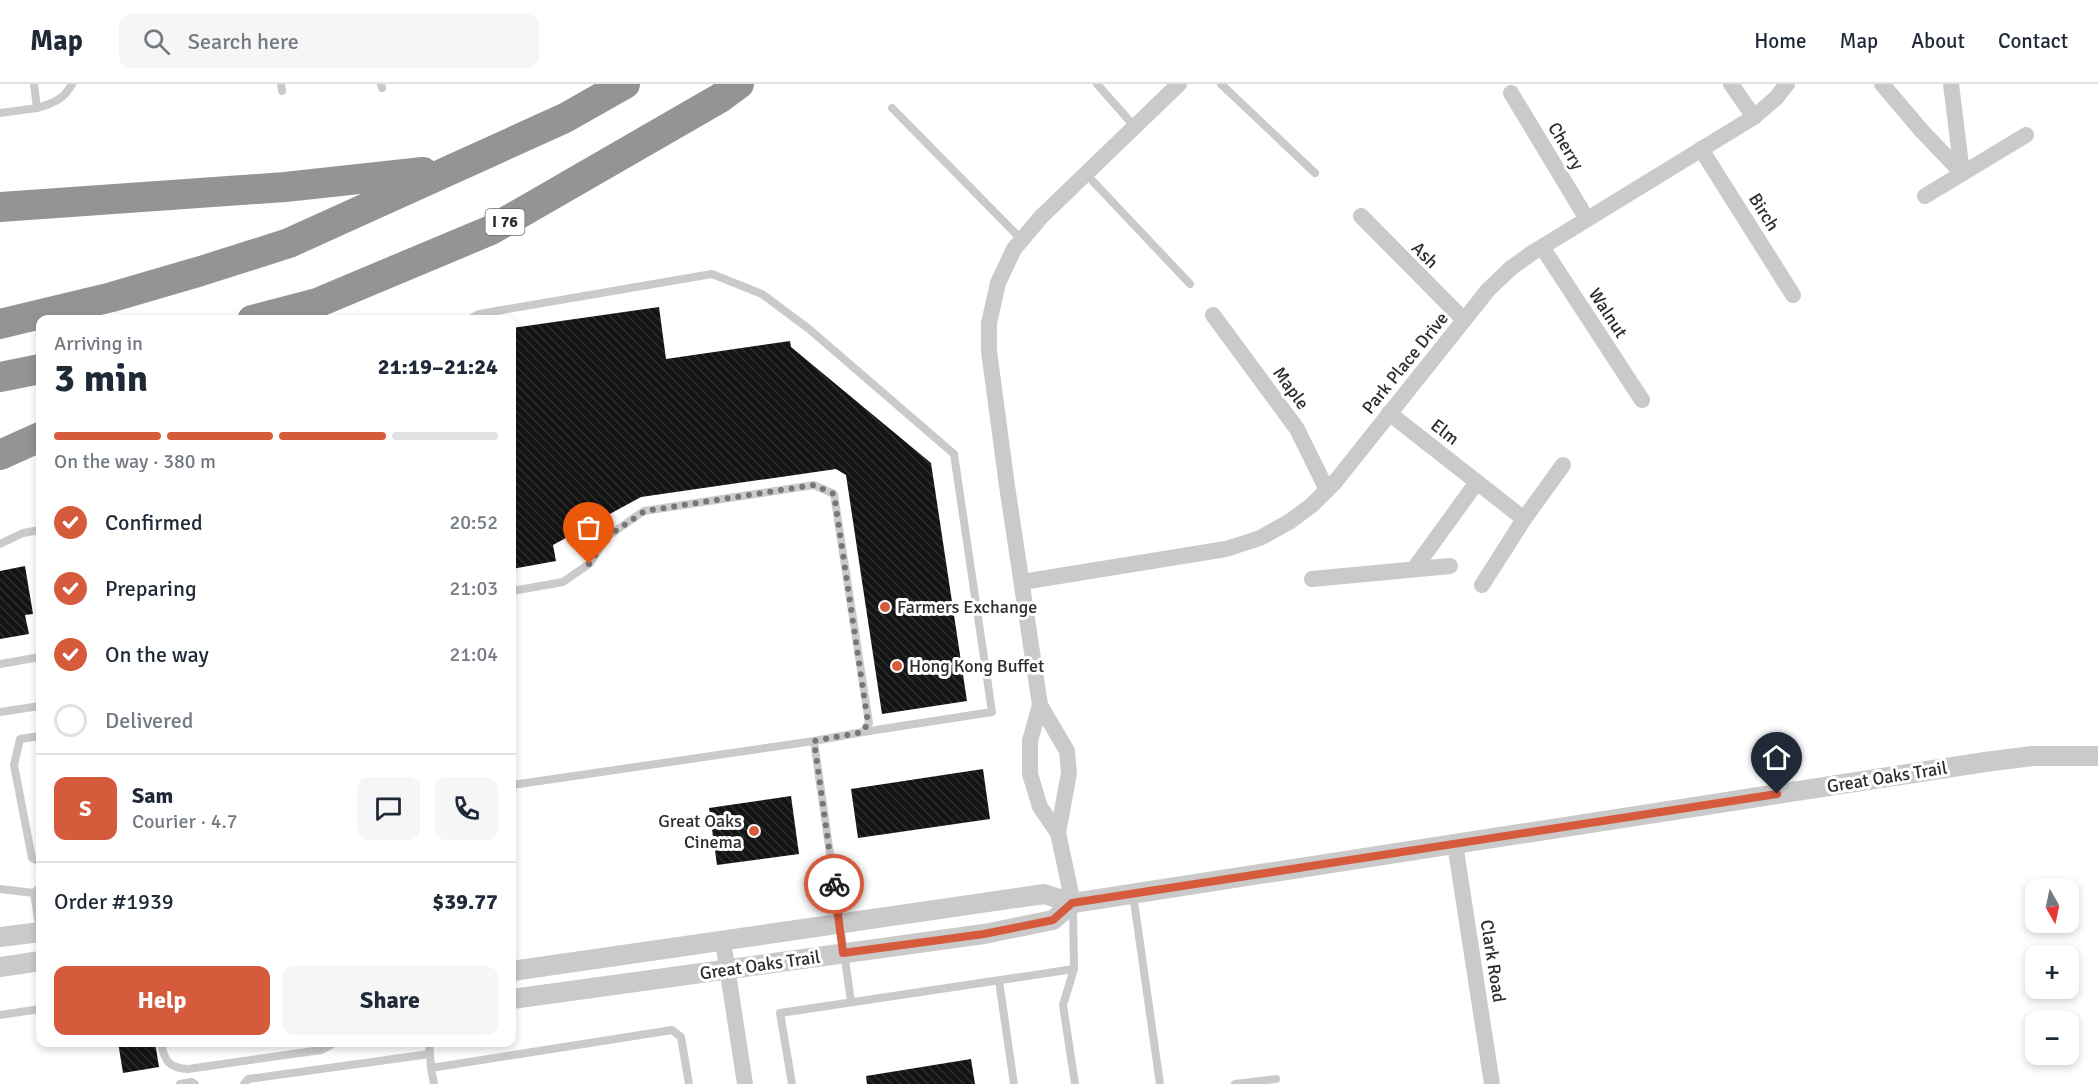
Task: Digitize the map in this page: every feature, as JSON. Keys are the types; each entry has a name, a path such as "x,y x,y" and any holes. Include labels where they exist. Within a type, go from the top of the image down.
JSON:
{"highway":[{"path":"37,315 112,297 289,243 566,118 625,84"},
{"name":"I 76","path":"271,315 318,303 491,230 720,98 739,84"},
{"path":"0,207 285,187 450,169"},
{"path":"294,315 318,303"},
{"path":"0,324 36,315"},
{"path":"0,377 36,370"},
{"path":"0,455 36,439"}],"street":[{"path":"1072,903 1058,833 1070,773 1067,751 1040,705 1006,486 989,351 989,323 998,283 1021,239 1179,84"},
{"path":"1731,84 1754,117"},
{"name":"Park Place Drive","path":"1022,582 1226,549 1260,538 1289,522 1312,505 1327,490 1488,290 1511,268 1754,117 1776,98 1786,84"},
{"path":"1882,84 1962,173"},
{"path":"1951,84 1962,173"},
{"name":"Cherry","path":"1511,93 1587,219"},
{"path":"1925,196 2026,135"},
{"name":"Birch","path":"1701,149 1793,295"},
{"name":"Ash","path":"1361,216 1464,320"},
{"name":"Walnut","path":"1542,247 1642,400"},
{"name":"Maple","path":"1214,315 1297,429 1327,490"},
{"name":"Elm","path":"1389,413 1524,519"},
{"path":"1482,585 1524,519 1563,465"},
{"path":"1414,569 1477,482"},
{"path":"1312,579 1450,566"},
{"path":"1040,705 1030,741 1030,774 1040,807 1058,833"},
{"name":"Great Oaks Trail","path":"516,970 1044,894 1072,903 1985,762 2032,756 2098,756"},
{"name":"Clark Road","path":"1455,844 1492,1084"},
{"name":"Great Oaks Trail","path":"516,998 984,934 1053,920 1072,903"},
{"path":"0,937 36,932"},
{"path":"723,941 745,1084"},
{"path":"0,967 36,962"}],"lane":[{"path":"34,84 37,108"},
{"path":"0,113 52,104 66,95 72,84"},
{"path":"1096,84 1135,127"},
{"path":"1221,84 1315,173"},
{"path":"892,108 1021,239"},
{"path":"1086,174 1190,284"},
{"path":"477,315 712,274 762,294 809,329 954,454 992,712 814,741 516,784"},
{"path":"516,590 563,582 589,564 608,536 645,511 814,485 834,494 868,723 863,732"},
{"path":"0,544 23,533 36,531"},
{"path":"0,664 36,658"},
{"path":"0,712 36,707"},
{"path":"36,737 20,739 14,765 32,858 36,860"},
{"path":"814,741 851,1002"},
{"path":"0,889 36,890"},
{"path":"1133,894 1160,1084"},
{"path":"1072,903 1074,969 1063,1005 1075,1084"},
{"path":"792,1084 780,1013 1074,969"},
{"path":"999,981 1014,1084"},
{"path":"0,1015 36,1010"},
{"path":"431,1068 672,1030 681,1037 689,1084"},
{"path":"162,1047 169,1063 178,1069 188,1069 321,1050 325,1047"},
{"path":"429,1047 434,1084"},
{"path":"244,1084 248,1079 430,1054"},
{"path":"1235,1084 1276,1079"},
{"path":"180,1084 192,1082 195,1084"}],"building":[{"path":"659,307 666,359 790,341 791,347 931,463 967,701 882,714 846,475 836,469 641,497 553,545 556,561 516,568 516,327"},
{"path":"25,566 33,614 25,615 29,634 0,639 0,571"},
{"path":"983,769 990,819 858,838 851,789"},
{"name":"Great Oaks Cinema","path":"791,796 799,854 717,865 709,808"},
{"path":"119,1047 156,1047 159,1067 123,1073"},
{"path":"971,1059 975,1084 867,1084 866,1076"}],"way so far":[{"path":"589,564 608,536 645,511 814,485 834,494 868,723 863,732 814,741 834,884"}],"place":[{"name":"Farmers Exchange","path":"885,607"},
{"name":"Hong Kong Buffet","path":"897,666"},
{"name":"Great Oaks Cinema","path":"754,831"}],"route":[{"path":"834,884 843,953 984,934 1053,920 1072,903 1777,794"}]}
